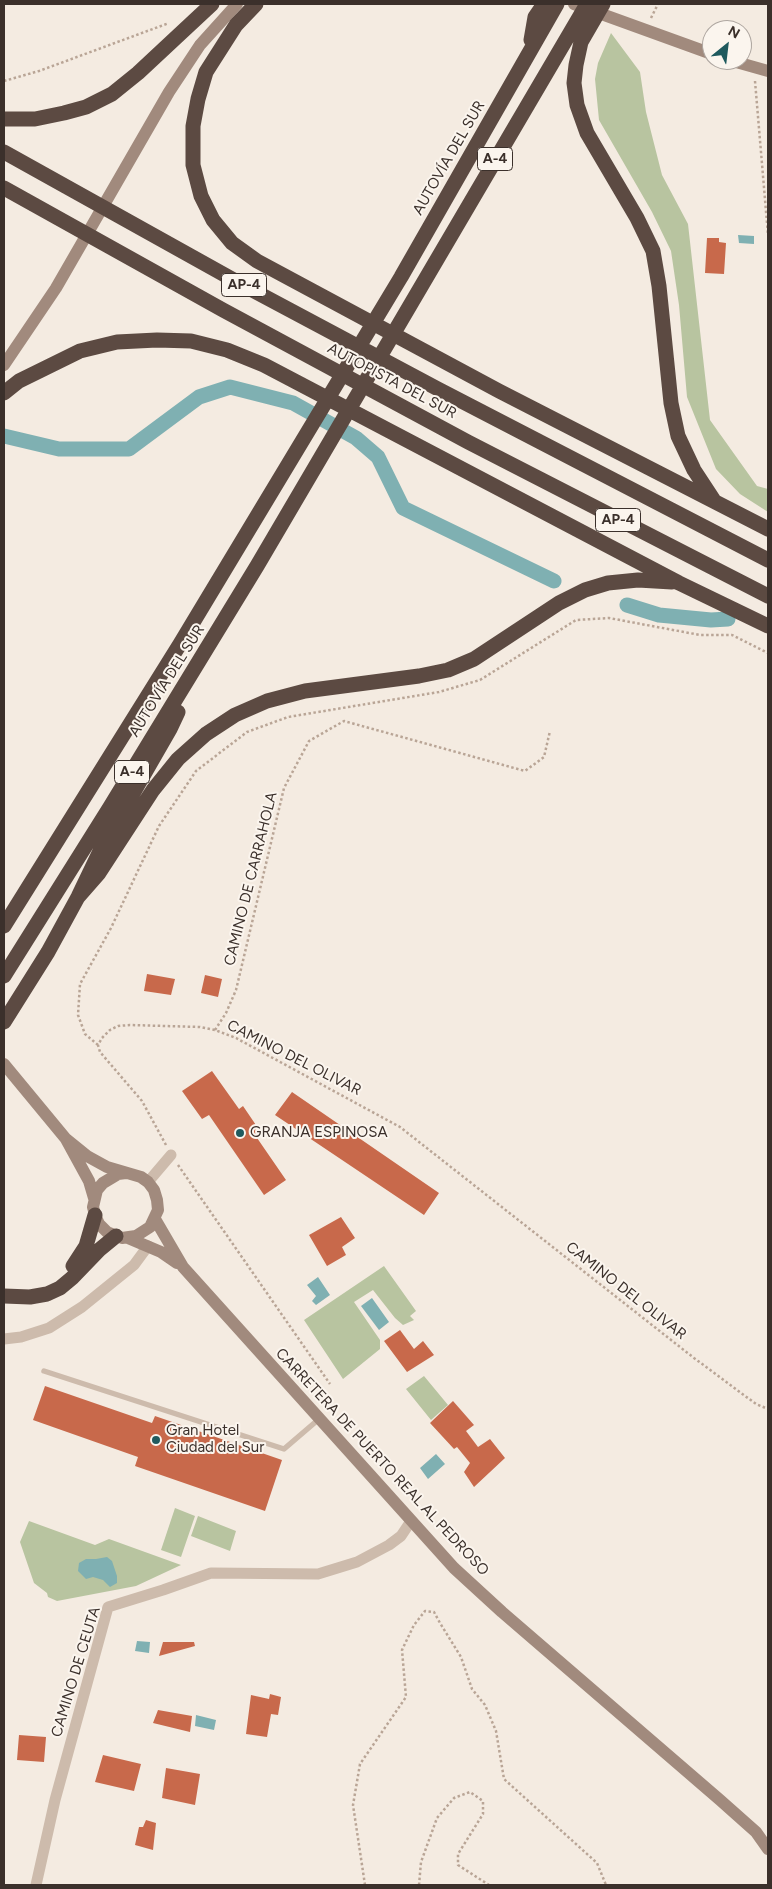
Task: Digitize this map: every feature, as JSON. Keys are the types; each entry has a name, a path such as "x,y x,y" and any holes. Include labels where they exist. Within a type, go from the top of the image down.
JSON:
{"highway":[{"path":"4,119 36,118 64,113 86,107 112,94 146,66 212,4"},
{"path":"256,4 236,25 206,72 198,99 194,126 193,164 201,196 212,220 232,243 257,261 300,285 499,392 768,529"},
{"path":"540,20 544,4"},
{"name":"A-4","path":"540,20 557,4"},
{"name":"A-4","path":"574,38 587,4"},
{"path":"603,4 574,38 576,65 574,83 577,105 587,133 637,218 653,251 659,286 671,403 678,436 694,470 716,503"},
{"name":"AUTOVÍA DEL SUR","path":"4,926 175,652 401,277 528,56 540,20"},
{"name":"AUTOVÍA DEL SUR","path":"4,976 202,657 423,284 574,38"},
{"name":"AUTOPISTA DEL SUR","path":"4,152 232,279 438,389 768,560"},
{"name":"AUTOPISTA DEL SUR","path":"4,188 223,310 468,442 768,596"},
{"path":"4,393 19,382 80,350 117,342 191,341 227,350 264,364 679,583 768,626"},
{"path":"78,897 99,873 153,790 178,759 206,734 235,715 267,702 305,691 420,676 448,670 474,659 559,604 585,590 608,583 638,580 679,583"},
{"path":"4,1022 48,952 78,897 101,849 170,730 202,657"},
{"path":"4,1288 30,1291 43,1288 68,1272 86,1246 95,1215"},
{"path":"4,1296 30,1297 47,1294 60,1288 99,1250 122,1237"}],"main road":[{"path":"4,365 56,288 174,84 200,45 237,4"},
{"path":"220,22 243,4"},
{"path":"574,4 702,50"},
{"path":"754,67 768,71"},
{"path":"4,1064 66,1139 89,1181 94,1198 95,1215 99,1224 107,1232 148,1246 183,1267"},
{"path":"66,1139 87,1156 107,1167 141,1178 148,1182 154,1190 158,1200 155,1220 144,1232 122,1237"},
{"path":"94,1198 97,1190 108,1178 126,1173"},
{"path":"155,1220 183,1267"},
{"name":"CARRETERA DE PUERTO REAL AL PEDROSO","path":"183,1267 454,1568 488,1600 756,1832 768,1849"}],"street":[{"path":"148,1182 171,1155"},
{"path":"4,1338 21,1337 49,1328 82,1307 134,1265 148,1246"},
{"name":"CAMINO DE CEUTA","path":"36,1885 55,1800 108,1607 211,1573 318,1574 357,1562 388,1545 401,1536 411,1521"}],"lane":[{"path":"44,1371 284,1449 319,1419"}],"path":[{"path":"4,81 39,71 169,23"},
{"path":"754,67 768,235"},
{"path":"330,1384 171,1155 142,1101 100,1052 98,1045 85,1034 78,1015 80,984 111,928 159,826 196,772 246,732 288,718 439,692 480,680 576,620 609,618 700,635 732,635 768,653"},
{"name":"CAMINO DE CARRAHOLA","path":"215,1030 226,1013 236,990 284,788 309,740 344,721 525,770 544,757 550,731"},
{"name":"CAMINO DEL OLIVAR","path":"98,1045 110,1030 118,1026 130,1024 200,1027 215,1030 236,1038 400,1127 694,1358 756,1404 768,1409"},
{"path":"365,1885 353,1805 360,1764 406,1697 402,1650 414,1625 424,1610 434,1612 461,1657 472,1689 485,1705 496,1731 504,1779 597,1863 606,1885"},
{"path":"419,1885 421,1862 437,1818 454,1798 470,1792 483,1802 483,1814 458,1854 458,1865 489,1885"}],"green space":[{"path":"611,33 640,72 646,112 662,175 688,224 710,420 757,486 768,489 768,512 740,494 716,469 687,397 679,305 671,251 652,212 599,120 595,79 598,63"},
{"path":"384,1266 416,1311 410,1316 414,1320 403,1325 395,1318 373,1290 354,1302 380,1340 380,1349 343,1379 304,1320"},
{"path":"424,1376 448,1405 431,1420 406,1389"},
{"path":"175,1508 195,1516 181,1557 161,1550"},
{"path":"198,1516 236,1531 230,1551 191,1536"},
{"path":"29,1521 95,1545 109,1539 181,1565 136,1586 57,1601 48,1597 47,1593 34,1583 20,1542"}],"water":[{"path":"738,235 754,236 754,244 739,243"},
{"path":"318,1277 330,1295 316,1305 312,1301 316,1296 307,1285"},
{"path":"372,1298 389,1322 379,1330 361,1306"},
{"path":"436,1454 445,1464 428,1479 420,1468"},
{"path":"107,1557 112,1561 117,1576 117,1583 110,1587 103,1580 93,1577 86,1579 78,1571 79,1563 86,1559"},
{"path":"137,1641 150,1642 149,1653 135,1651"},
{"path":"196,1715 216,1720 214,1730 195,1726"}],"building":[{"path":"707,238 719,238 719,242 726,243 724,274 705,273"},
{"path":"147,974 175,979 171,995 144,991"},
{"path":"205,975 222,979 218,997 201,993"},
{"name":"GRANJA ESPINOSA","path":"212,1071 239,1109 243,1106 260,1131 255,1135 286,1180 264,1195 209,1115 202,1119 182,1091"},
{"path":"292,1092 439,1193 424,1215 275,1115"},
{"path":"341,1217 355,1238 342,1247 346,1255 327,1266 309,1235"},
{"path":"400,1330 414,1349 423,1341 434,1355 407,1372 384,1341"},
{"name":"Gran Hotel Ciudad del Sur","path":"45,1386 152,1423 155,1416 282,1460 265,1511 135,1466 138,1457 33,1420"},
{"path":"453,1401 474,1425 466,1431 478,1447 490,1439 505,1458 474,1487 464,1472 470,1463 457,1447 454,1449 430,1423"},
{"path":"163,1642 194,1642 195,1646 159,1656"},
{"path":"270,1694 281,1697 278,1715 271,1714 267,1737 246,1734 251,1695 269,1699"},
{"path":"158,1710 192,1716 190,1732 153,1723"},
{"path":"19,1735 46,1737 44,1762 17,1760"},
{"path":"103,1755 141,1764 134,1791 95,1782"},
{"path":"166,1768 200,1774 195,1805 162,1798"},
{"path":"146,1820 156,1823 153,1850 135,1845 139,1827 143,1827"}],"waterway":[{"path":"4,436 59,449 129,449 199,397 230,387 293,403 356,438 378,457 403,508 554,581"},
{"path":"627,605 659,615 711,620 728,619"}],"place":[{"name":"GRANJA ESPINOSA","path":"240,1133"},
{"name":"Gran Hotel Ciudad del Sur","path":"156,1440"}]}
